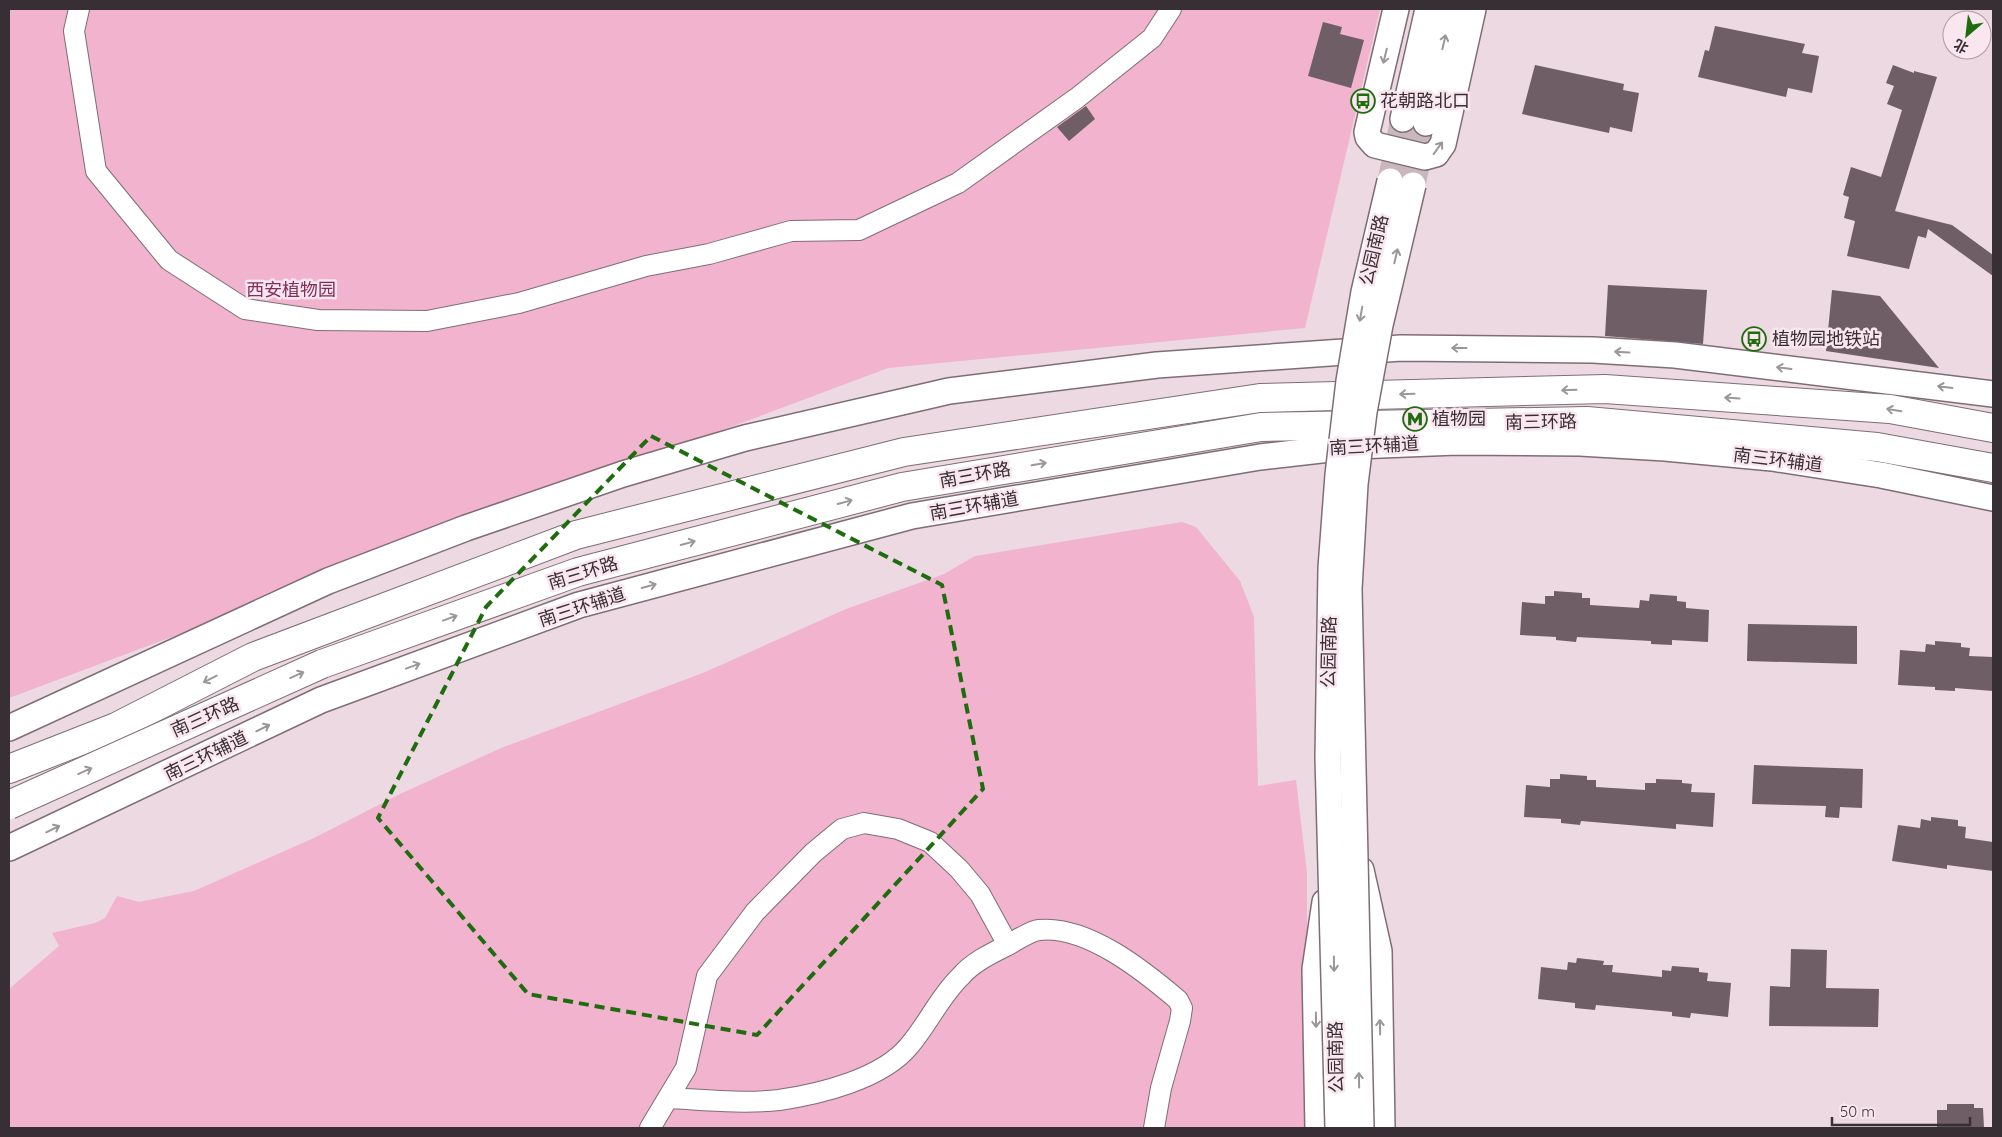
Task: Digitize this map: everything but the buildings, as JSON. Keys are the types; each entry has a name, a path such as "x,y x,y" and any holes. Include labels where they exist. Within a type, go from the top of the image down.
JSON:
{"highway":[{"name":"南三环路","path":"9,769 116,727 253,657 576,535 904,452 1260,398 1605,388 1890,409 1993,428"},
{"name":"南三环路","path":"9,805 322,664 578,572 902,487 1260,427 1587,421 1877,447 1993,468"}],"main road":[{"path":"1396,9 1367,132 1368,137 1375,144 1425,157 1436,154 1443,144 1473,9"},
{"path":"1428,9 1414,121 1452,9"},
{"name":"公园南路","path":"1338,1128 1328,757 1331,568 1338,475 1349,381 1364,292 1401,183 1382,316 1364,412 1355,484 1350,579 1349,681 1361,1128"},
{"path":"9,728 328,582 466,528 623,474 745,438 949,392 1167,365 1304,353 1447,348 1593,350 1675,355 1993,394"},
{"name":"南三环辅道","path":"9,848 321,700 579,605 912,516 1260,457 1345,447 1457,442 1580,443 1665,448 1772,458 1880,475 1993,498"},
{"path":"1318,1128 1316,969 1326,894 1318,773 1345,447"},
{"path":"1345,447 1356,853 1379,951 1382,1128"}],"lane":[{"path":"80,9 74,31 96,171 169,260 245,309 318,320 427,321 519,303 646,266 709,254 791,231 859,230 958,184 1077,98 1152,38 1171,9"},
{"path":"650,1128 686,1068 707,976 755,912 813,853 842,829 864,823 898,829 930,842 959,869 980,894 1008,945"},
{"path":"669,1098 739,1101 779,1100 866,1077 890,1064 909,1047 961,976 985,957 1038,930 1062,932 1092,941 1126,959 1178,1000 1182,1008 1180,1021 1161,1088 1154,1128"}],"highlighted area":[{"path":"651,436 942,585 983,789 757,1035 528,994 378,818 486,607"}],"green space":[{"name":"西安植物园","path":"9,9 1380,9 1305,328 888,368 9,698"},
{"path":"1182,522 1196,527 1240,581 1254,617 1258,786 1296,780 1307,873 1307,1128 9,1128 9,989 59,946 52,933 95,923 105,918 117,896 139,902 194,891 314,838 400,794 501,748 703,673 846,609 944,574 975,556"}],"tunnel":[{"path":"1390,181 1403,119"},
{"path":"1413,185 1426,123"}],"place":[{"name":"花朝路北口","path":"1363,101"},
{"name":"植物园地铁站","path":"1754,339"},
{"name":"植物园","path":"1415,419"}]}
